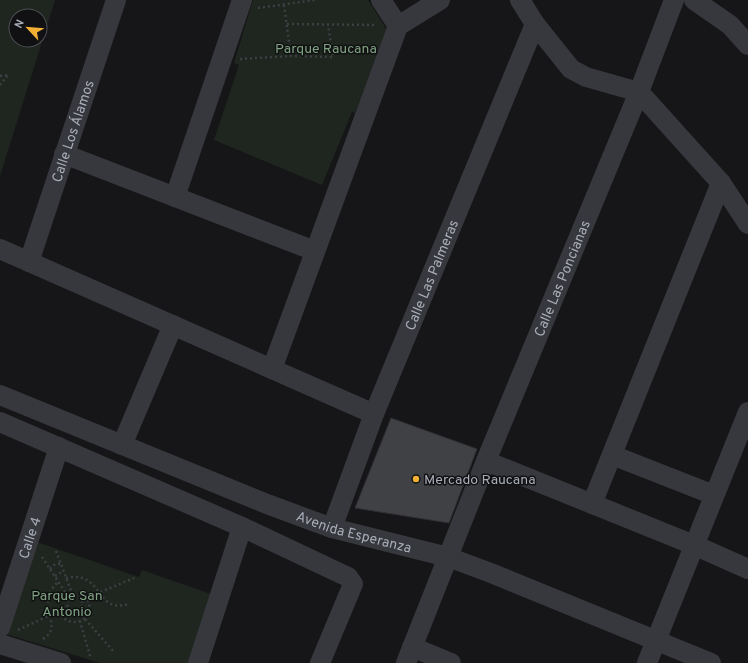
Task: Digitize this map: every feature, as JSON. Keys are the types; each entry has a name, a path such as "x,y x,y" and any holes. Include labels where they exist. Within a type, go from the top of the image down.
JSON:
{"street":[{"name":"Calle Los Álamos","path":"29,262 116,0"},
{"path":"272,369 315,250 388,25 381,0"},
{"path":"388,25 440,0"},
{"path":"520,0 535,24 571,69 586,77 640,92 721,183 748,224"},
{"name":"Calle Las Poncianas","path":"409,655 486,461 640,92 674,0"},
{"path":"694,0 730,25 748,44"},
{"path":"175,197 247,5"},
{"name":"Calle Las Palmeras","path":"332,528 374,414 535,24"},
{"path":"64,154 315,250"},
{"path":"592,504 721,183"},
{"path":"0,249 374,414"},
{"path":"122,445 173,325"},
{"name":"Avenida Esperanza","path":"0,395 267,504 332,528 448,557 491,573 711,663"},
{"path":"647,663 748,412"},
{"path":"0,422 242,527 348,577 353,584 320,663"},
{"name":"Calle 4","path":"8,629 60,447"},
{"path":"612,455 714,495"},
{"path":"486,461 694,545 748,569"},
{"path":"198,663 242,527"},
{"path":"0,644 61,663"},
{"path":"409,655 451,663"}],"path":[{"path":"247,5 284,4 315,0"},
{"path":"284,4 291,56"},
{"path":"287,24 388,25"},
{"path":"237,59 291,56 333,57 328,25"},
{"path":"0,76 8,75 0,85"},
{"path":"56,551 73,596"},
{"path":"42,557 70,598"},
{"path":"50,570 53,566 61,564"},
{"path":"54,576 58,576 63,570"},
{"path":"66,578 82,578 89,581 95,586 102,597 109,604 116,606 129,604"},
{"path":"82,600 134,578"},
{"path":"42,640 49,633 51,628 48,600 53,587 58,582"},
{"path":"68,607 67,603 70,598 73,596 80,597 83,605 78,611"},
{"path":"58,611 67,621 80,621 89,613 90,606 87,598"},
{"path":"8,629 50,615 68,607"},
{"path":"68,607 70,610 78,611 114,652"},
{"path":"78,611 91,659"}],"green space":[{"path":"0,0 55,0 48,22 48,8 8,8 8,48 40,48 0,176"},
{"name":"Parque Raucana","path":"253,0 368,0 387,30 355,113 352,112 322,185 214,140 239,65 234,63"},
{"name":"Parque San Antonio","path":"37,542 139,577 142,570 211,594 188,663 100,663 6,634"}],"building":[{"name":"Mercado Raucana","path":"391,418 477,449 449,523 355,508"}],"place":[{"name":"Mercado Raucana","path":"416,479"}]}
